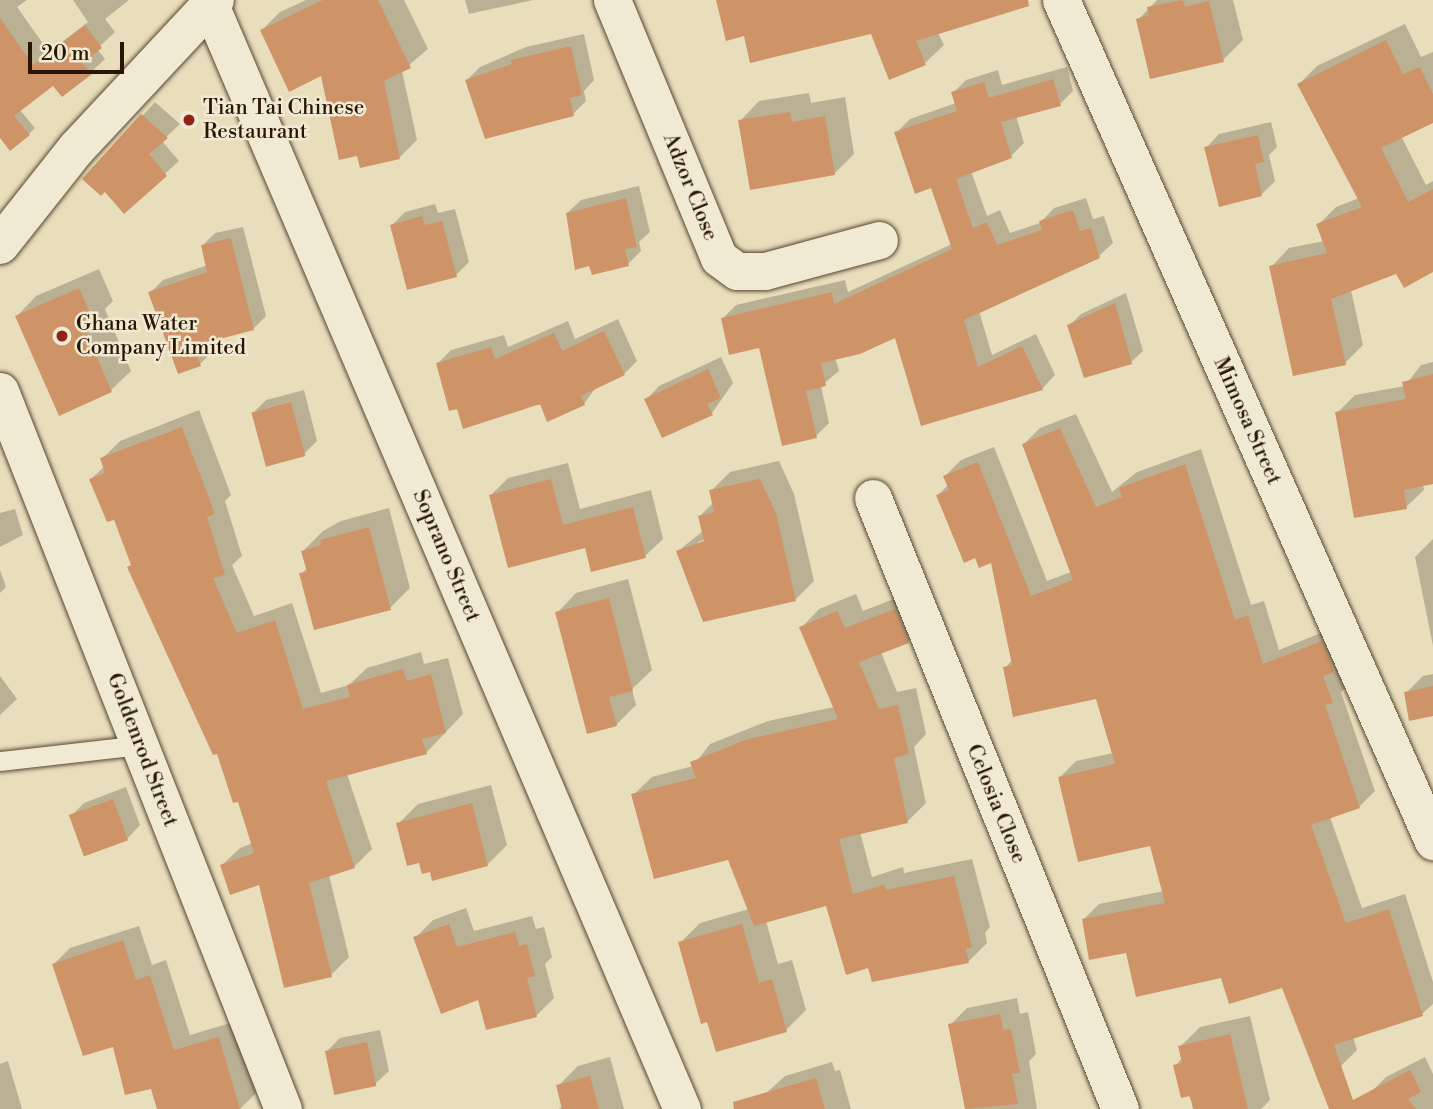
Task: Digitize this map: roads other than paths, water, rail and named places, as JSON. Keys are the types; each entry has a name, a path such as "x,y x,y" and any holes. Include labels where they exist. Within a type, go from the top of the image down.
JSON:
{"main road":[{"path":"0,244 78,148 211,1"}],"street":[{"name":"Adzor Close","path":"612,0 719,258 737,271 765,271 879,240"},
{"name":"Mimosa Street","path":"1060,0 1433,841"},
{"name":"Soprano Street","path":"211,1 682,1109"},
{"name":"Goldenrod Street","path":"0,391 283,1109"},
{"name":"Celosia Close","path":"873,498 1120,1109"}],"lane":[{"path":"0,761 141,745"}],"place":[{"name":"Tian Tai Chinese Restaurant","path":"189,120"},
{"name":"Ghana Water Company Limited","path":"62,336"}]}
